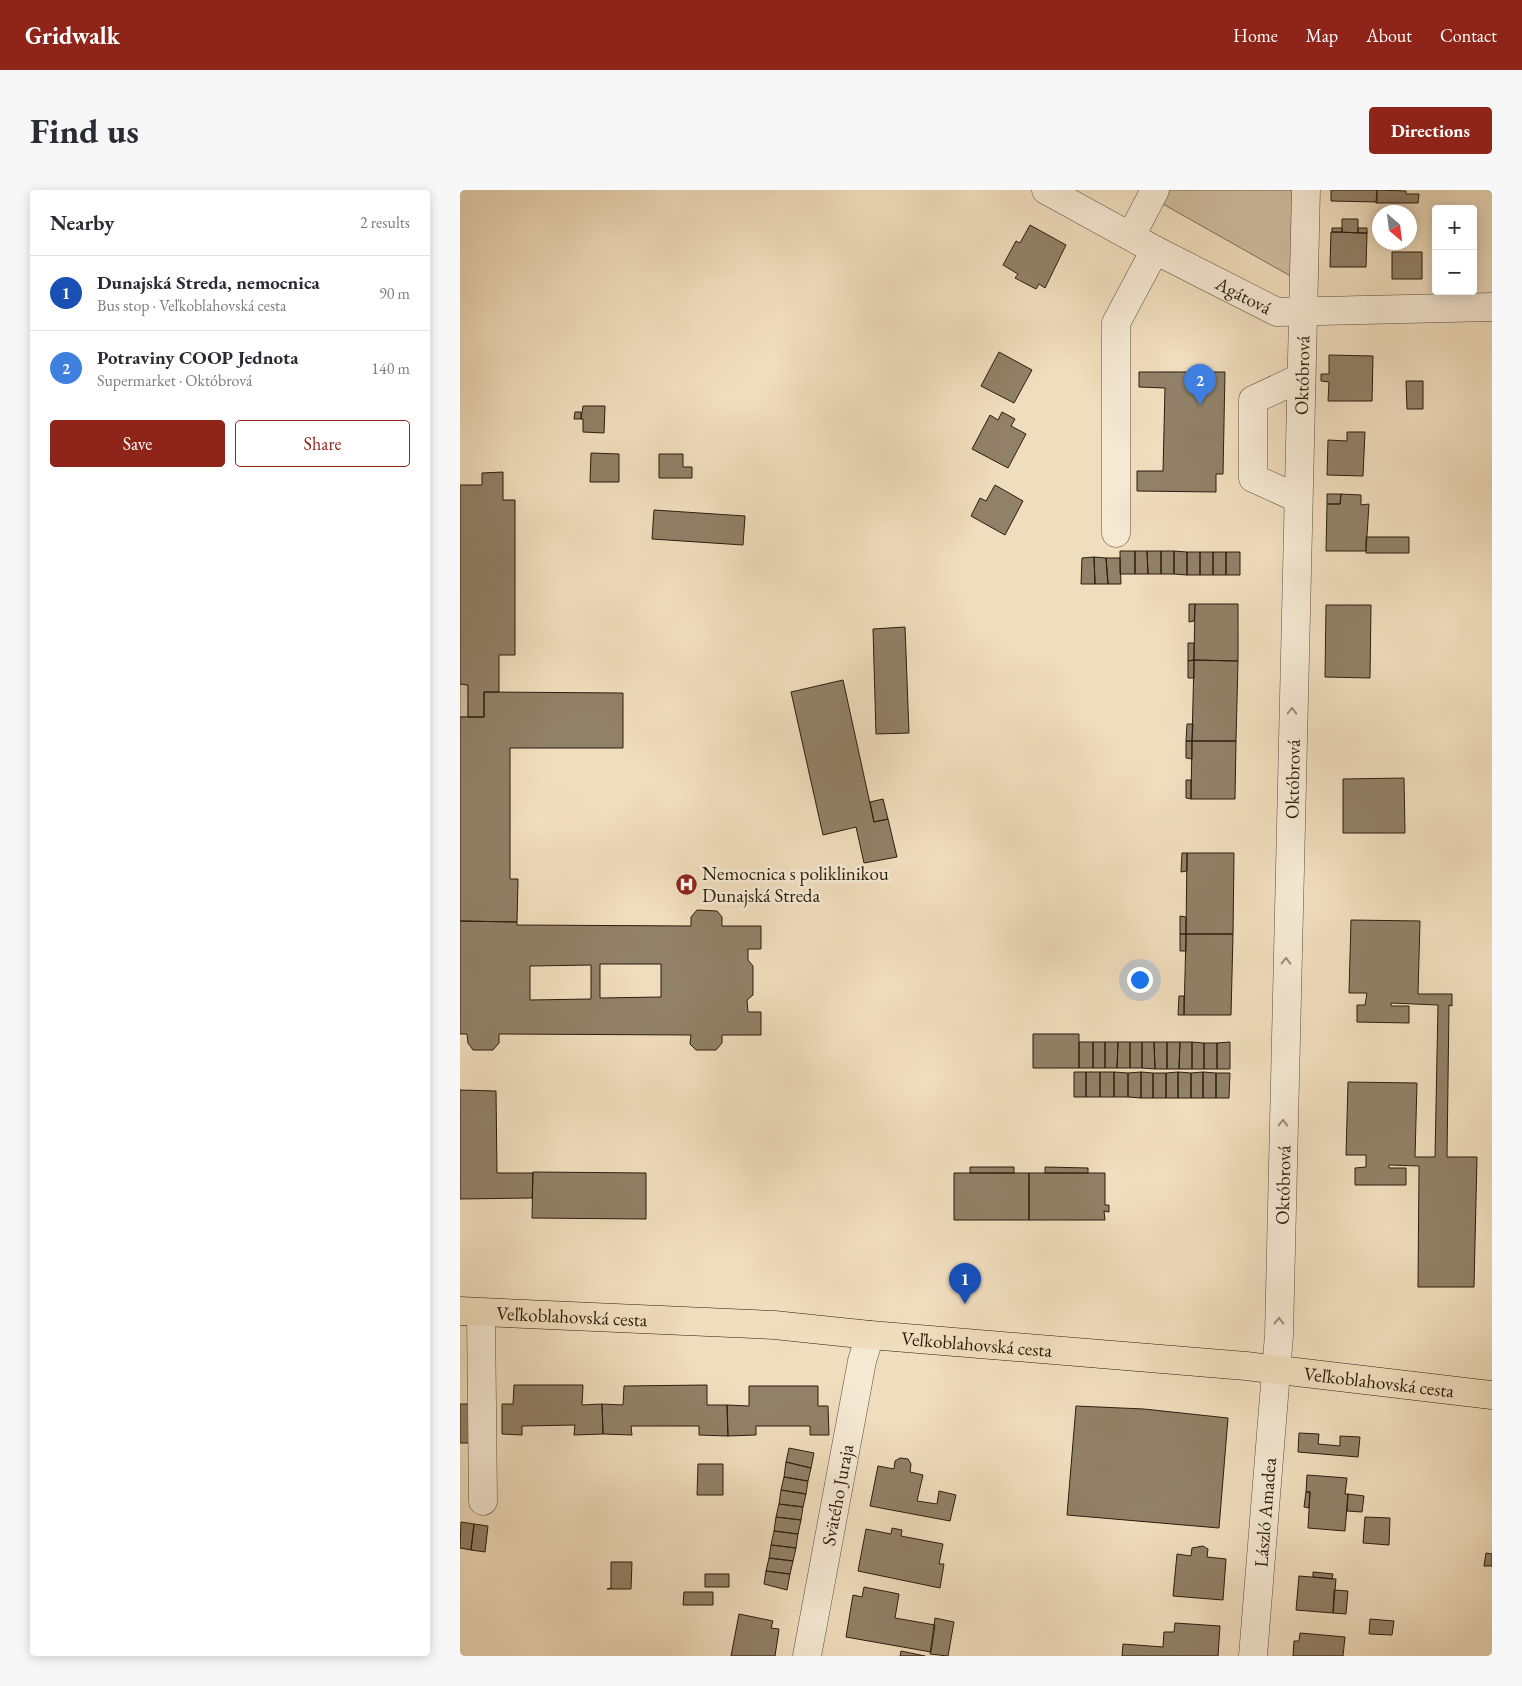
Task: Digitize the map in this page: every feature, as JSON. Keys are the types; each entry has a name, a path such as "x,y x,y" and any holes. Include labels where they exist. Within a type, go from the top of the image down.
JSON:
{"main road":[{"name":"Veľkoblahovská cesta","path":"470,1312 774,1325 1277,1370 1492,1395"}],"street":[{"name":"Agátová","path":"1046,190 1155,250 1277,312 1303,310 1492,308"},
{"path":"1131,236 1155,190"},
{"name":"Októbrová","path":"1277,1370 1306,190"},
{"path":"1116,533 1116,323 1155,250"},
{"path":"1297,498 1253,478 1253,400 1300,378"},
{"path":"470,1312 483,1502"},
{"name":"Svätého Juraja","path":"807,1656 864,1410 862,1361 870,1335"},
{"name":"László Amadea","path":"1253,1656 1277,1370"}],"shaded area":[{"path":"1168,190 1297,190 1294,278 1161,203"},
{"path":"460,684 468,685 468,717 460,717"}],"building":[{"path":"1331,190 1377,190 1377,202 1331,201"},
{"path":"1377,190 1406,191 1406,194 1419,194 1418,203 1376,203"},
{"path":"1342,219 1358,219 1358,233 1342,232"},
{"path":"1030,225 1066,245 1045,288 1039,284 1036,289 1015,278 1018,274 1003,265 1016,241 1020,243"},
{"path":"1332,228 1342,228 1342,232 1332,232"},
{"path":"1358,228 1367,228 1367,233 1358,233"},
{"path":"1331,232 1367,233 1366,267 1330,267"},
{"path":"1392,252 1422,252 1422,279 1392,279"},
{"path":"999,352 1032,370 1014,403 981,386"},
{"path":"1329,355 1373,356 1372,401 1328,401 1329,382 1321,381 1321,374 1329,374"},
{"path":"1139,372 1225,372 1223,474 1216,474 1216,492 1137,491 1137,471 1163,471 1165,388 1139,387"},
{"path":"1406,381 1423,381 1423,409 1407,409"},
{"path":"583,406 605,406 604,433 583,432 583,419 581,419"},
{"path":"575,412 581,412 581,419 574,419"},
{"path":"1002,412 1015,419 1011,426 1026,434 1008,468 972,449 990,415 998,420"},
{"path":"1347,432 1365,432 1363,476 1327,475 1328,440 1347,441"},
{"path":"591,453 619,454 619,482 590,482"},
{"path":"659,454 683,454 683,467 692,467 692,478 659,478"},
{"path":"503,472 503,500 515,500 515,655 499,655 499,692 484,692 484,717 468,717 468,685 460,684 460,485 482,485 482,473"},
{"path":"995,485 1023,501 1005,535 971,516 980,498 986,501"},
{"path":"1327,494 1341,494 1340,504 1327,504"},
{"path":"1341,494 1361,495 1361,505 1369,504 1366,551 1326,551 1327,504 1340,504"},
{"path":"654,510 745,516 743,545 652,539"},
{"path":"1366,537 1409,537 1409,553 1366,553"},
{"path":"1120,551 1135,551 1135,574 1120,574"},
{"path":"1135,551 1147,551 1148,574 1135,574"},
{"path":"1147,551 1161,551 1161,574 1148,574"},
{"path":"1161,551 1174,551 1174,574 1161,574"},
{"path":"1174,551 1187,552 1187,575 1174,574"},
{"path":"1187,552 1200,552 1200,575 1187,575"},
{"path":"1200,552 1213,552 1213,575 1200,575"},
{"path":"1213,552 1226,552 1226,575 1213,575"},
{"path":"1226,552 1240,552 1240,575 1226,575"},
{"path":"1094,557 1106,558 1108,584 1095,584"},
{"path":"1094,557 1095,584 1081,584 1082,558"},
{"path":"1106,558 1120,558 1121,584 1108,584"},
{"path":"1189,604 1195,604 1194,621 1189,622"},
{"path":"1195,604 1238,604 1238,661 1194,660"},
{"path":"1326,605 1371,605 1370,678 1325,677"},
{"path":"905,627 909,733 876,734 873,629"},
{"path":"1188,643 1194,643 1194,660 1188,661"},
{"path":"1194,660 1194,678 1188,678 1188,661"},
{"path":"1194,660 1238,661 1236,741 1192,741"},
{"path":"843,680 874,822 888,819 897,857 864,863 856,827 823,835 791,692"},
{"path":"484,692 623,693 623,748 510,748 510,879 518,879 517,922 460,921 460,717 484,717"},
{"path":"1187,724 1193,724 1192,741 1186,741"},
{"path":"1186,741 1192,741 1192,759 1186,758"},
{"path":"1192,741 1236,741 1235,799 1191,799"},
{"path":"1404,778 1405,833 1343,833 1343,779"},
{"path":"1186,780 1191,780 1191,799 1186,798"},
{"path":"883,799 888,819 874,822 870,802"},
{"path":"1182,853 1187,853 1187,871 1181,872"},
{"path":"1187,853 1234,853 1233,934 1186,934"},
{"path":"697,910 717,911 722,917 722,926 761,926 761,949 748,949 748,960 753,966 753,995 747,1000 748,1012 761,1012 761,1035 722,1035 722,1043 716,1050 696,1050 690,1044 691,1035 499,1034 499,1043 493,1050 473,1050 468,1043 467,1034 460,1034 460,921 517,922 517,925 691,926 691,917","holes":["600,964 661,964 661,997 600,998","591,965 591,999 530,1000 530,966"]},
{"path":"1180,916 1186,917 1186,934 1180,934"},
{"path":"1351,920 1420,921 1418,994 1452,994 1452,1006 1449,1005 1447,1157 1477,1157 1474,1287 1418,1287 1419,1166 1389,1165 1389,1168 1406,1168 1406,1185 1355,1185 1355,1168 1366,1167 1366,1155 1346,1155 1348,1082 1417,1083 1415,1157 1435,1157 1438,1005 1391,1003 1391,1006 1409,1006 1409,1023 1357,1022 1357,1005 1365,1005 1367,993 1349,993"},
{"path":"1180,934 1186,934 1186,951 1180,951"},
{"path":"1186,934 1233,934 1231,1015 1184,1015"},
{"path":"1179,996 1184,996 1184,1015 1178,1015"},
{"path":"1033,1034 1079,1034 1079,1068 1033,1068"},
{"path":"1079,1042 1093,1042 1093,1068 1079,1068"},
{"path":"1093,1042 1105,1042 1105,1068 1093,1068"},
{"path":"1105,1042 1118,1042 1117,1068 1105,1068"},
{"path":"1118,1042 1130,1042 1130,1068 1117,1068"},
{"path":"1130,1042 1142,1042 1142,1068 1130,1068"},
{"path":"1142,1042 1154,1042 1155,1069 1142,1068"},
{"path":"1154,1042 1167,1042 1167,1069 1155,1069"},
{"path":"1167,1042 1180,1042 1179,1069 1167,1069"},
{"path":"1180,1042 1192,1042 1192,1069 1179,1069"},
{"path":"1192,1042 1204,1043 1204,1069 1192,1069"},
{"path":"1230,1042 1230,1069 1217,1069 1217,1043"},
{"path":"1204,1043 1217,1043 1217,1069 1204,1069"},
{"path":"1074,1072 1086,1072 1086,1097 1074,1097"},
{"path":"1086,1072 1100,1072 1100,1097 1086,1097"},
{"path":"1100,1072 1114,1072 1114,1097 1100,1097"},
{"path":"1114,1072 1128,1073 1128,1097 1114,1097"},
{"path":"1141,1072 1153,1073 1153,1098 1141,1098"},
{"path":"1141,1072 1141,1098 1128,1097 1128,1073"},
{"path":"1178,1072 1191,1073 1191,1098 1178,1098"},
{"path":"1178,1072 1178,1098 1166,1098 1166,1073"},
{"path":"1203,1072 1203,1098 1191,1098 1191,1073"},
{"path":"1203,1072 1216,1073 1216,1098 1203,1098"},
{"path":"1153,1073 1166,1073 1166,1098 1153,1098"},
{"path":"1216,1073 1230,1073 1229,1098 1216,1098"},
{"path":"460,1090 496,1091 497,1173 533,1173 532,1198 460,1199"},
{"path":"970,1167 1014,1167 1014,1173 970,1173"},
{"path":"1045,1167 1088,1168 1088,1173 1045,1173"},
{"path":"533,1172 646,1173 646,1219 532,1218"},
{"path":"954,1173 1029,1173 1029,1220 954,1220"},
{"path":"1029,1173 1105,1173 1105,1205 1109,1205 1109,1212 1104,1211 1105,1220 1029,1220"},
{"path":"514,1385 583,1385 582,1405 602,1404 603,1434 574,1435 575,1425 522,1426 522,1435 502,1434 502,1404 513,1404"},
{"path":"707,1385 707,1405 727,1405 728,1436 699,1435 699,1426 631,1426 632,1435 603,1434 602,1404 623,1405 624,1386"},
{"path":"749,1386 818,1386 818,1406 828,1406 829,1435 810,1435 810,1426 756,1426 756,1435 728,1436 727,1405 749,1406"},
{"path":"460,1404 472,1404 472,1443 460,1443"},
{"path":"1076,1406 1144,1409 1228,1418 1219,1528 1067,1515"},
{"path":"1299,1433 1319,1434 1318,1444 1340,1446 1340,1436 1360,1437 1358,1457 1298,1452"},
{"path":"789,1448 814,1453 811,1468 786,1462"},
{"path":"900,1458 908,1459 911,1464 910,1472 923,1475 917,1501 937,1504 939,1491 956,1495 950,1521 870,1506 878,1466 894,1469 895,1461"},
{"path":"786,1462 811,1468 808,1481 784,1477"},
{"path":"698,1464 723,1464 723,1495 697,1495"},
{"path":"1307,1475 1347,1478 1345,1494 1348,1494 1345,1531 1308,1528 1310,1492 1306,1492"},
{"path":"784,1477 808,1481 806,1494 781,1490"},
{"path":"781,1490 806,1494 803,1507 779,1504"},
{"path":"1306,1492 1310,1492 1309,1508 1304,1507"},
{"path":"1348,1494 1364,1496 1362,1512 1347,1511"},
{"path":"779,1504 803,1507 801,1520 776,1517"},
{"path":"776,1517 801,1520 798,1534 774,1531"},
{"path":"1365,1517 1390,1518 1389,1545 1363,1543"},
{"path":"461,1522 474,1524 471,1550 460,1548"},
{"path":"474,1524 488,1526 485,1552 471,1550"},
{"path":"892,1528 902,1530 901,1536 943,1544 939,1564 944,1564 940,1588 858,1571 866,1529 891,1534"},
{"path":"774,1531 798,1534 796,1548 771,1545"},
{"path":"771,1545 796,1548 793,1561 769,1558"},
{"path":"1203,1546 1208,1549 1207,1557 1226,1559 1223,1600 1173,1596 1177,1554 1191,1556 1192,1548"},
{"path":"1486,1553 1492,1554 1492,1566 1484,1566"},
{"path":"769,1558 793,1561 790,1574 766,1571"},
{"path":"611,1562 632,1562 631,1589 607,1589 611,1588"},
{"path":"766,1571 790,1574 787,1590 764,1584"},
{"path":"1313,1572 1333,1574 1332,1579 1313,1577"},
{"path":"705,1574 729,1574 729,1587 705,1587"},
{"path":"1299,1576 1336,1579 1333,1613 1296,1610"},
{"path":"864,1587 899,1594 895,1618 935,1625 931,1652 846,1637 853,1595 862,1597"},
{"path":"1334,1590 1348,1591 1346,1614 1333,1613"},
{"path":"684,1592 713,1592 713,1605 683,1605"},
{"path":"739,1614 773,1621 771,1628 779,1629 775,1656 731,1656"},
{"path":"935,1618 954,1622 948,1656 930,1654"},
{"path":"1370,1619 1394,1621 1392,1635 1369,1634"},
{"path":"1175,1623 1220,1626 1218,1656 1122,1656 1123,1644 1163,1647 1164,1632 1174,1632"},
{"path":"1300,1633 1345,1637 1343,1656 1293,1656 1294,1641 1299,1641"},
{"path":"901,1651 925,1656 900,1656"}],"place":[{"name":"Potraviny COOP Jednota","path":"1200,405"},
{"name":"Nemocnica s poliklinikou Dunajská Streda","path":"686,884"},
{"name":"Dunajská Streda, nemocnica","path":"965,1304"}]}
